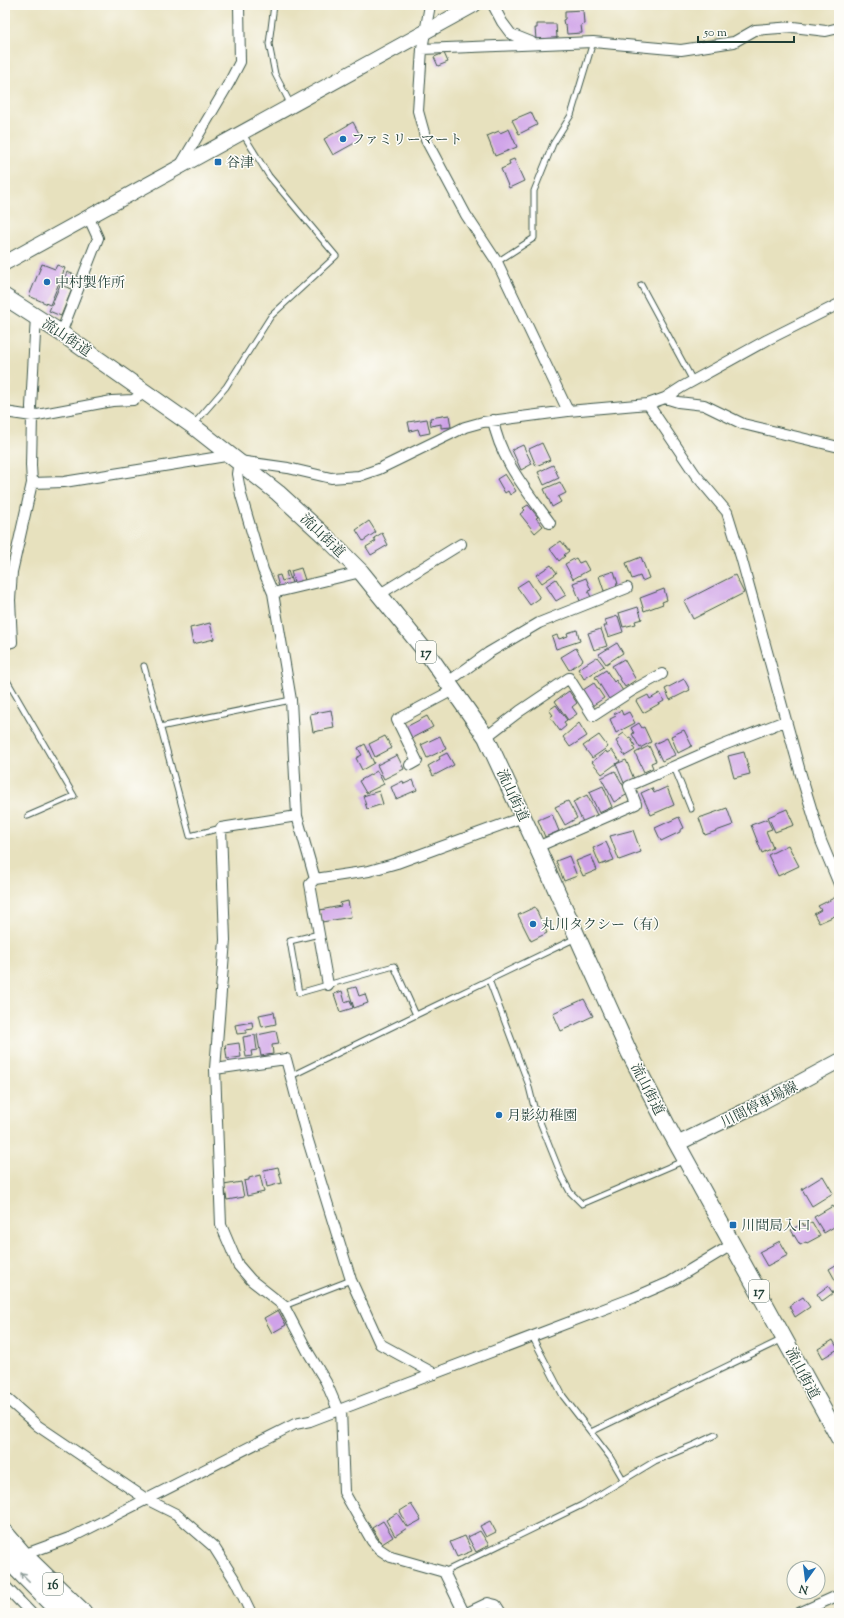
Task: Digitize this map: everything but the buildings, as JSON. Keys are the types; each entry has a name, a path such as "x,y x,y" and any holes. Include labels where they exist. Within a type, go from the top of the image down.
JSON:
{"highway":[{"name":"16","path":"5,1534 11,1559 61,1613"},
{"name":"16","path":"11,1559 83,1613"}],"main road":[{"name":"流山街道","path":"5,297 36,316 146,392 235,458 278,493 326,537 361,572 380,594 450,686 486,737 629,1052 677,1144 839,1438"}],"street":[{"path":"179,168 240,62 239,5"},
{"path":"430,5 422,49 418,111 426,140 466,215 497,262 568,411"},
{"path":"5,262 243,133 474,5"},
{"path":"493,5 510,34 535,44"},
{"path":"422,49 593,42 681,50 734,42 755,30 793,27 826,31 839,28"},
{"path":"61,333 98,238 88,216"},
{"path":"32,483 64,482 235,458 331,478 359,476 379,469 465,427 493,420 568,411 648,404 665,398 767,340 839,304"},
{"path":"5,644 12,642 10,600 12,572 32,483 31,407 36,316"},
{"path":"5,412 32,416 112,401 133,400 146,392"},
{"path":"665,398 678,402 704,406 743,424 839,447"},
{"path":"648,404 695,474 726,512 741,557 785,721 821,841 839,884"},
{"path":"493,420 496,434 517,477 550,523"},
{"path":"235,458 241,495 263,570 273,594 291,700 297,816 315,879"},
{"path":"380,594 461,544"},
{"path":"273,594 361,572"},
{"path":"410,765 418,761 397,720 450,686 488,654 538,623 628,588"},
{"path":"486,737 520,710 569,678 594,716 633,690 662,674"},
{"path":"537,847 636,804 629,786 716,748 785,721"},
{"path":"297,816 222,828 225,940 215,1069 221,1225 238,1265 251,1280 284,1306 308,1352 326,1382 339,1410 344,1492 372,1541 378,1549 391,1557 444,1572 464,1613"},
{"path":"328,985 310,884 315,879 369,870 397,863 523,817"},
{"path":"215,1069 286,1059 306,1134 351,1280 380,1344 435,1374"},
{"name":"川間停車場線","path":"677,1144 757,1106 839,1061"},
{"path":"11,1559 72,1537 295,1424 310,1421 435,1374 597,1312 670,1282 733,1244"},
{"path":"5,1397 38,1426 146,1499 176,1514 214,1547 236,1582 251,1613"},
{"path":"5,1586 31,1613"},
{"path":"799,1613 839,1595"},
{"path":"467,1613 488,1603 496,1605 500,1613"}],"lane":[{"path":"274,5 270,44 275,74 292,106"},
{"path":"497,262 534,238 534,191 553,144 571,115 593,42"},
{"path":"193,426 226,387 271,316 336,256 269,176 243,133"},
{"path":"641,285 693,381"},
{"path":"144,666 190,836 222,828"},
{"path":"5,677 74,796 28,816"},
{"path":"160,727 291,700"},
{"path":"674,767 691,809"},
{"path":"319,934 290,941 299,993 394,966 416,1015"},
{"path":"291,1076 577,938"},
{"path":"489,980 528,1083 534,1107 562,1177 570,1192 582,1204 686,1160"},
{"path":"284,1306 351,1280"},
{"path":"532,1336 563,1396 610,1457 623,1480"},
{"path":"591,1432 784,1338"},
{"path":"444,1572 582,1505 655,1461 716,1435"}],"place":[{"name":"ファミリーマート","path":"343,139"},
{"name":"谷津","path":"218,162"},
{"name":"中村製作所","path":"47,282"},
{"name":"丸川タクシー（有）","path":"533,924"},
{"name":"月影幼稚園","path":"499,1115"},
{"name":"川間局入口","path":"733,1225"}]}
